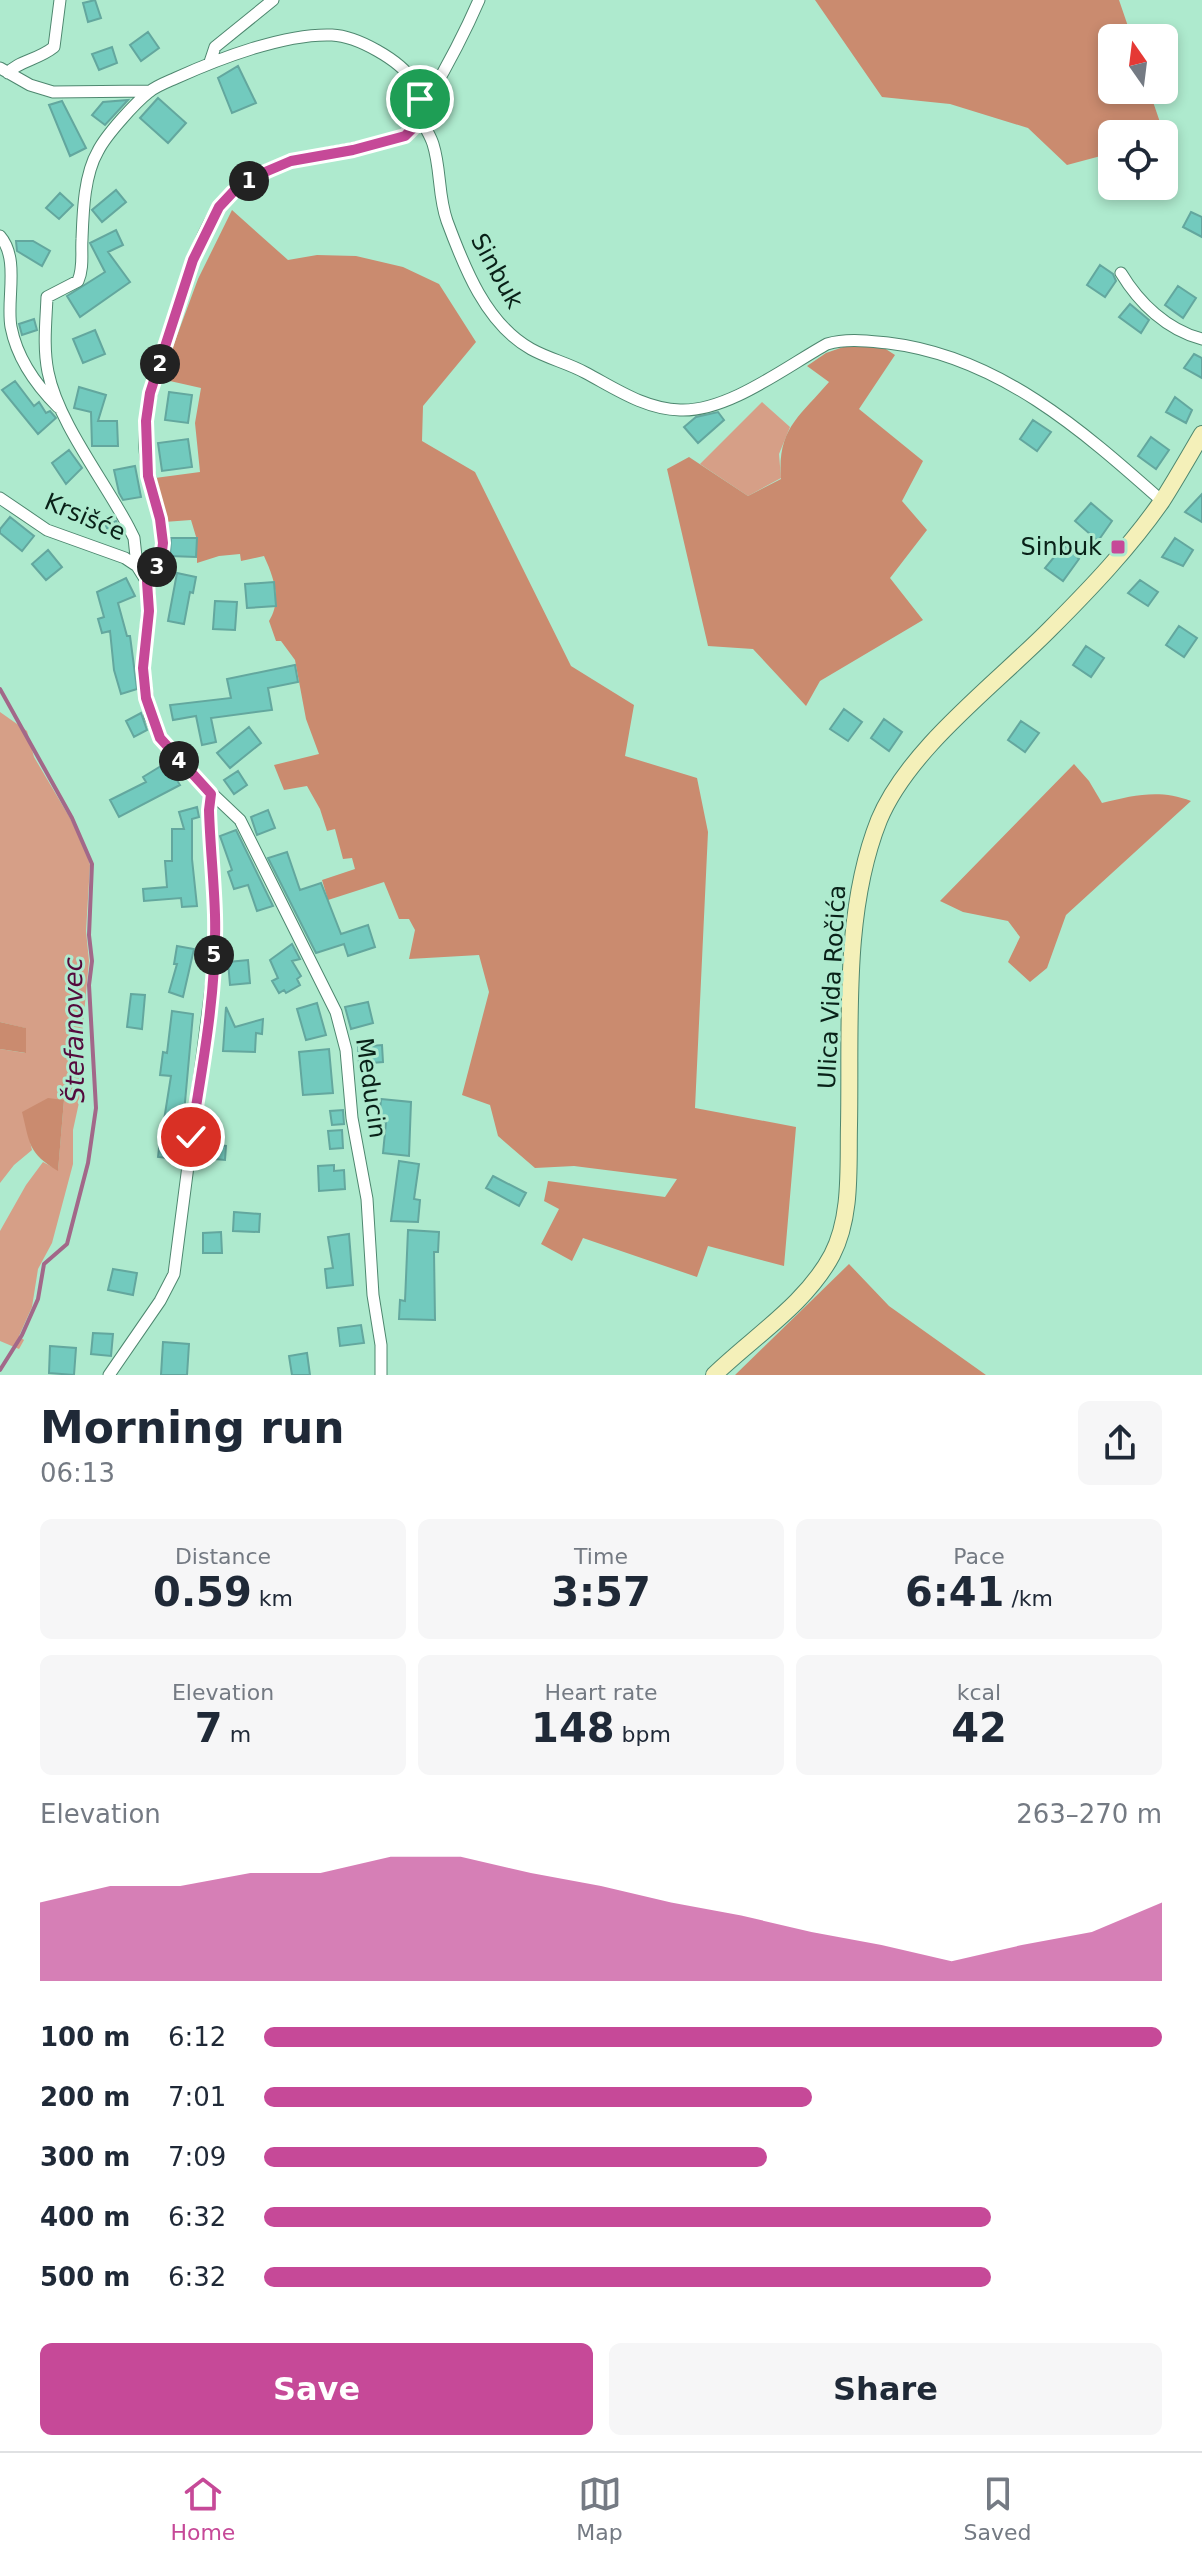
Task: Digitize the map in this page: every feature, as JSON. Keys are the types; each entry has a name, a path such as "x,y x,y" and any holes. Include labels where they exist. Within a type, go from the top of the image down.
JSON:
{"main road":[{"name":"Ulica Vida Ročića","path":"714,1375 807,1291 832,1256 844,1224 848,1179 853,949 863,869 880,818 902,778 934,741 1051,628 1124,550 1162,501 1202,434"}],"street":[{"path":"4,71 41,58 54,47 60,0"},
{"path":"210,62 215,47 273,0"},
{"path":"147,582 161,559 163,543 146,462 150,393 193,260 219,207 233,192 258,175 291,161 353,150 405,136 422,119 428,99 459,48 479,0"},
{"name":"Sinbuk","path":"149,91 210,62 295,38 333,34 372,46 413,81 420,99 422,119 433,145 445,217 477,290 508,334 529,348 568,363 629,398 681,410 729,400 827,344 841,340 928,350 981,369 1037,400 1104,450 1162,501"},
{"path":"4,71 30,85 53,92 149,91"},
{"path":"137,566 134,538 61,410 48,374 45,347 47,297 78,281 90,167 114,129 149,91"},
{"path":"0,236 5,242 10,261 11,325 18,351 35,381 61,410"},
{"path":"1121,273 1134,293 1150,309 1171,325 1202,339"},
{"name":"Krsišće","path":"0,498 47,530 125,558 137,566 147,582"},
{"name":"Meducin","path":"147,582 149,611 143,668 150,716 160,738 211,794 228,806 240,820 336,1012 346,1050 352,1118 367,1199 381,1375"},
{"path":"109,1375 160,1301 174,1274 213,973 215,916 209,810 211,794"}],"shaded area":[{"path":"815,0 1119,0 1127,24 1098,24 1098,104 1154,104 1159,120 1098,120 1098,157 1067,165 1028,128 950,104 882,97"},
{"path":"232,210 288,260 317,255 356,256 403,267 439,284 476,342 423,406 422,441 475,472 571,666 634,705 625,756 697,778 708,832 695,1108 796,1127 784,1266 708,1246 697,1277 583,1238 572,1261 541,1244 559,1209 544,1201 548,1181 665,1197 677,1179 574,1166 535,1168 498,1136 490,1105 462,1095 489,992 479,955 409,959 415,930 409,919 399,919 384,882 328,900 322,880 355,869 352,858 343,859 335,829 327,831 320,809 307,786 284,790 274,765 319,754 306,719 295,660 281,641 276,641 269,621 276,597 268,564 264,556 241,561 240,554 197,563 197,540 191,520 164,522 155,478 200,472 195,423 201,388 161,379 198,279"},
{"path":"849,345 881,346 895,355 859,409 923,461 902,501 927,530 890,578 923,620 820,681 806,706 753,649 708,646 667,469 689,457 748,496 781,479 783,448 792,425 829,382 807,366 826,353"},
{"path":"762,402 790,427 779,454 781,478 748,496 700,464"},
{"path":"0,712 27,731 34,757 70,818 90,865 86,931 89,961 80,1056 80,1098 73,1130 73,1164 52,1243 38,1269 32,1307 19,1336 24,1340 19,1349 0,1341 0,1231 43,1162 58,1170 64,1100 23,1112 32,1150 14,1165 0,1183 0,1049 25,1053 25,1028 0,1022"},
{"path":"1074,764 1102,803 1158,794 1191,801 1066,915 1047,968 1030,982 1008,962 1020,937 1008,921 963,912 940,901"},
{"path":"0,1022 26,1028 26,1053 0,1049"},
{"path":"48,1098 64,1100 58,1171 41,1159 32,1147 22,1112"},
{"path":"849,1264 889,1306 986,1375 735,1375"}],"building":[{"path":"95,0 101,18 88,22 83,3"},
{"path":"148,32 159,48 141,61 130,45"},
{"path":"112,47 117,63 99,70 92,54"},
{"path":"238,66 256,103 232,113 218,78"},
{"path":"158,98 186,123 168,143 140,118"},
{"path":"128,100 105,125 92,115 103,102"},
{"path":"62,101 86,148 70,156 49,105"},
{"path":"116,190 126,202 102,222 92,210"},
{"path":"60,193 73,205 59,219 46,208"},
{"path":"1191,212 1202,217 1202,237 1183,227"},
{"path":"116,230 123,245 108,252 130,282 80,317 67,296 105,272 90,243"},
{"path":"16,241 33,241 50,251 42,266 17,251"},
{"path":"1100,265 1113,274 1116,281 1105,297 1087,285"},
{"path":"1178,286 1196,298 1183,318 1165,305"},
{"path":"1130,304 1149,320 1141,333 1119,317"},
{"path":"34,319 37,330 22,335 19,324"},
{"path":"95,330 105,354 83,363 73,339"},
{"path":"1194,354 1202,358 1202,378 1184,368"},
{"path":"15,381 34,406 39,402 46,413 50,411 56,418 38,434 2,390"},
{"path":"79,387 106,395 98,421 117,421 118,446 92,446 91,412 74,408"},
{"path":"169,392 192,395 188,423 165,420"},
{"path":"1175,397 1192,410 1186,423 1166,412"},
{"path":"718,412 724,420 698,443 684,427 696,417"},
{"path":"1033,420 1051,432 1037,451 1020,439"},
{"path":"1151,437 1169,450 1156,469 1138,456"},
{"path":"188,439 192,467 162,471 158,443"},
{"path":"69,450 82,468 66,484 52,463"},
{"path":"135,466 141,497 123,500 114,470"},
{"path":"1202,494 1202,522 1185,512"},
{"path":"1091,503 1112,521 1098,541 1075,521"},
{"path":"10,517 34,536 22,551 0,533"},
{"path":"116,521 123,534 112,539 106,526"},
{"path":"171,538 197,538 196,557 170,556"},
{"path":"1175,538 1193,550 1183,566 1162,557"},
{"path":"1064,545 1079,559 1063,581 1045,568"},
{"path":"48,550 62,567 46,580 32,564"},
{"path":"177,573 196,577 184,624 168,621"},
{"path":"126,578 135,596 118,603 127,636 130,636 137,689 121,694 114,670 110,631 102,633 98,619 104,617 97,592"},
{"path":"1140,580 1158,592 1148,606 1128,593"},
{"path":"274,582 276,606 247,608 245,584"},
{"path":"215,601 237,602 235,630 213,629"},
{"path":"1179,626 1197,638 1184,657 1166,645"},
{"path":"1086,646 1104,658 1091,677 1073,665"},
{"path":"295,665 298,682 268,688 272,710 211,718 216,742 202,745 196,716 173,720 170,705 231,698 227,679"},
{"path":"844,709 862,722 848,741 830,729"},
{"path":"141,713 147,730 134,737 126,721"},
{"path":"884,719 902,732 889,751 871,738"},
{"path":"1021,721 1039,733 1025,752 1008,740"},
{"path":"249,727 261,743 230,768 217,753"},
{"path":"166,763 180,785 119,817 110,800 146,782 143,777"},
{"path":"238,771 247,785 234,794 224,780"},
{"path":"197,807 199,817 192,819 192,859 197,906 182,907 181,898 144,901 143,889 167,887 165,861 172,861 172,829 184,829 179,812"},
{"path":"268,810 275,828 257,835 251,817"},
{"path":"236,830 273,906 257,911 248,885 234,889 228,872 232,870 220,836"},
{"path":"287,852 300,890 321,883 341,934 368,925 375,947 348,956 344,944 316,953 268,858"},
{"path":"292,944 300,959 292,961 301,976 297,979 300,985 286,993 284,990 279,993 272,981 278,978 270,960"},
{"path":"177,946 194,949 183,997 169,992 177,964 174,964"},
{"path":"248,960 250,983 230,985 228,962"},
{"path":"131,994 145,995 142,1029 127,1027"},
{"path":"368,1002 373,1023 351,1029 345,1007"},
{"path":"317,1003 326,1035 306,1040 297,1009"},
{"path":"226,1007 235,1027 263,1019 262,1034 256,1033 255,1052 223,1051"},
{"path":"172,1011 193,1014 183,1124 164,1120 171,1076 160,1075 163,1052 167,1053"},
{"path":"382,1045 383,1062 359,1064 358,1047"},
{"path":"329,1049 333,1093 303,1095 299,1052"},
{"path":"381,1099 411,1102 409,1156 383,1153 386,1122 379,1121"},
{"path":"343,1110 344,1124 332,1125 330,1111"},
{"path":"342,1130 343,1148 330,1149 328,1131"},
{"path":"160,1140 176,1142 174,1159 158,1157"},
{"path":"204,1144 226,1146 225,1160 203,1158"},
{"path":"399,1161 419,1164 414,1199 420,1200 418,1222 391,1221"},
{"path":"334,1165 334,1171 344,1170 345,1189 319,1191 318,1166"},
{"path":"493,1176 526,1193 519,1206 486,1188"},
{"path":"234,1212 260,1214 259,1232 233,1231"},
{"path":"408,1230 439,1232 438,1252 434,1252 435,1320 399,1319 400,1300 405,1301"},
{"path":"221,1232 222,1253 203,1253 203,1233"},
{"path":"349,1234 353,1285 327,1288 325,1269 333,1268 328,1237"},
{"path":"113,1269 137,1273 133,1295 108,1290"},
{"path":"361,1325 364,1343 340,1346 338,1328"},
{"path":"93,1333 113,1334 111,1356 91,1354"},
{"path":"163,1342 189,1344 187,1375 161,1375"},
{"path":"50,1346 76,1348 74,1375 49,1373"},
{"path":"307,1353 310,1375 292,1375 289,1356"}],"waterway":[{"name":"Štefanovec","path":"0,689 72,818 92,864 89,935 92,961 89,985 96,1108 88,1163 67,1244 44,1264 38,1299 22,1335 0,1370"}],"place":[{"name":"Sinbuk","path":"1118,547"}],"route":[{"path":"191,1137 213,973 215,916 209,810 211,794 160,738 146,698 143,668 149,611 147,582 161,559 163,543 145,449 150,393 193,260 219,207 233,192 258,175 291,161 353,150 405,136 422,119 420,99"}]}
